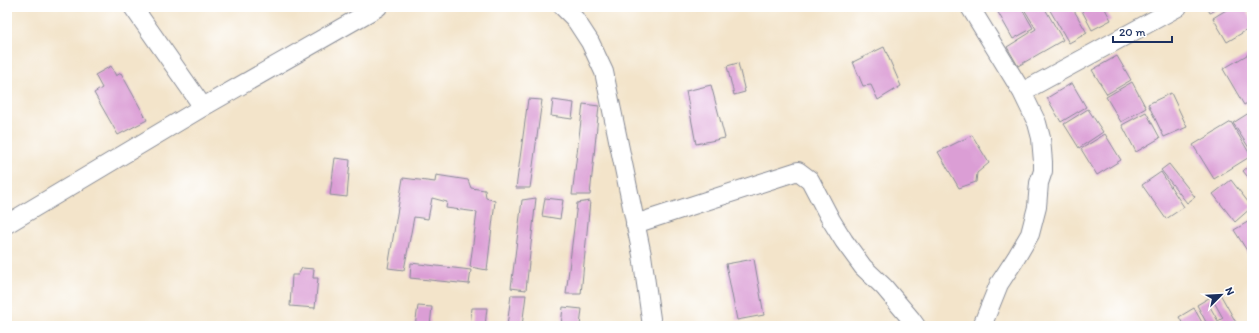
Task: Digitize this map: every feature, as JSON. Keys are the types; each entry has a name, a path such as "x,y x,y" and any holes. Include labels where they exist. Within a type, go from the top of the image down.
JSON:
{"street":[{"path":"134,7 203,107"},
{"path":"7,224 203,107 378,7"},
{"path":"563,7 575,19 590,42 604,72 642,255 652,326"},
{"path":"970,7 1022,92 1037,123 1043,152 1043,171 1039,183 1037,207 1030,234 998,284 982,326"},
{"path":"1022,92 1178,7"},
{"path":"635,224 798,171 810,180 844,241 864,267 884,287 916,326"}],"building":[{"path":"995,7 1021,7 1033,28 1013,39"},
{"path":"1028,7 1044,7 1063,40 1018,66 1007,47 1036,29 1024,9"},
{"path":"1048,7 1072,7 1087,33 1069,43"},
{"path":"1080,7 1104,7 1111,20 1092,30"},
{"path":"1207,7 1222,7 1210,13"},
{"path":"1231,7 1244,7 1252,20 1252,27 1227,42 1213,18"},
{"path":"884,47 901,86 878,100 871,85 863,86 853,62"},
{"path":"1252,52 1252,100 1244,105 1223,69"},
{"path":"1117,56 1131,80 1107,94 1092,70"},
{"path":"738,63 745,92 734,95 727,66"},
{"path":"111,66 116,76 121,73 147,120 118,135 94,93 102,88 95,75"},
{"path":"1132,82 1146,108 1121,122 1106,97"},
{"path":"1072,83 1086,107 1061,122 1047,98"},
{"path":"711,85 725,138 696,144 686,91"},
{"path":"1171,93 1187,127 1164,137 1148,104"},
{"path":"528,99 542,100 530,188 516,188"},
{"path":"553,100 574,103 572,119 551,116"},
{"path":"583,104 599,106 590,195 572,195"},
{"path":"1088,109 1103,132 1079,148 1064,124"},
{"path":"1252,111 1252,126 1248,128 1252,133 1251,151 1233,123"},
{"path":"1146,112 1160,138 1136,152 1122,125"},
{"path":"1231,122 1251,156 1214,179 1193,145"},
{"path":"1105,134 1121,160 1097,175 1081,149"},
{"path":"972,135 989,163 977,173 976,182 959,188 938,152"},
{"path":"335,158 350,160 347,197 330,195"},
{"path":"1252,163 1252,182 1243,171"},
{"path":"1169,164 1195,197 1187,203 1161,170"},
{"path":"1161,172 1184,207 1166,219 1142,185"},
{"path":"436,175 468,180 471,188 485,190 486,198 495,201 487,270 470,267 477,212 446,208 447,202 432,198 428,219 414,217 404,270 388,268 403,178 435,182"},
{"path":"1231,180 1252,207 1235,222 1213,194"},
{"path":"536,198 526,290 511,288 522,200"},
{"path":"545,198 563,200 560,219 542,216"},
{"path":"590,201 581,294 566,294 577,203"},
{"path":"1251,220 1252,256 1251,257 1234,230"},
{"path":"754,259 764,315 737,320 726,264"},
{"path":"411,263 471,270 469,284 410,278"},
{"path":"302,268 314,269 313,278 318,278 315,308 290,306 292,275 298,275"},
{"path":"1219,292 1238,326 1208,326 1197,305","holes":["1214,302 1223,318 1218,321 1209,305"]},
{"path":"511,295 526,295 522,326 507,326"},
{"path":"418,306 432,307 430,326 415,326"},
{"path":"563,307 582,309 580,326 561,326"},
{"path":"472,308 487,308 485,326 470,326"},
{"path":"1194,308 1204,326 1184,326 1179,317"}]}
